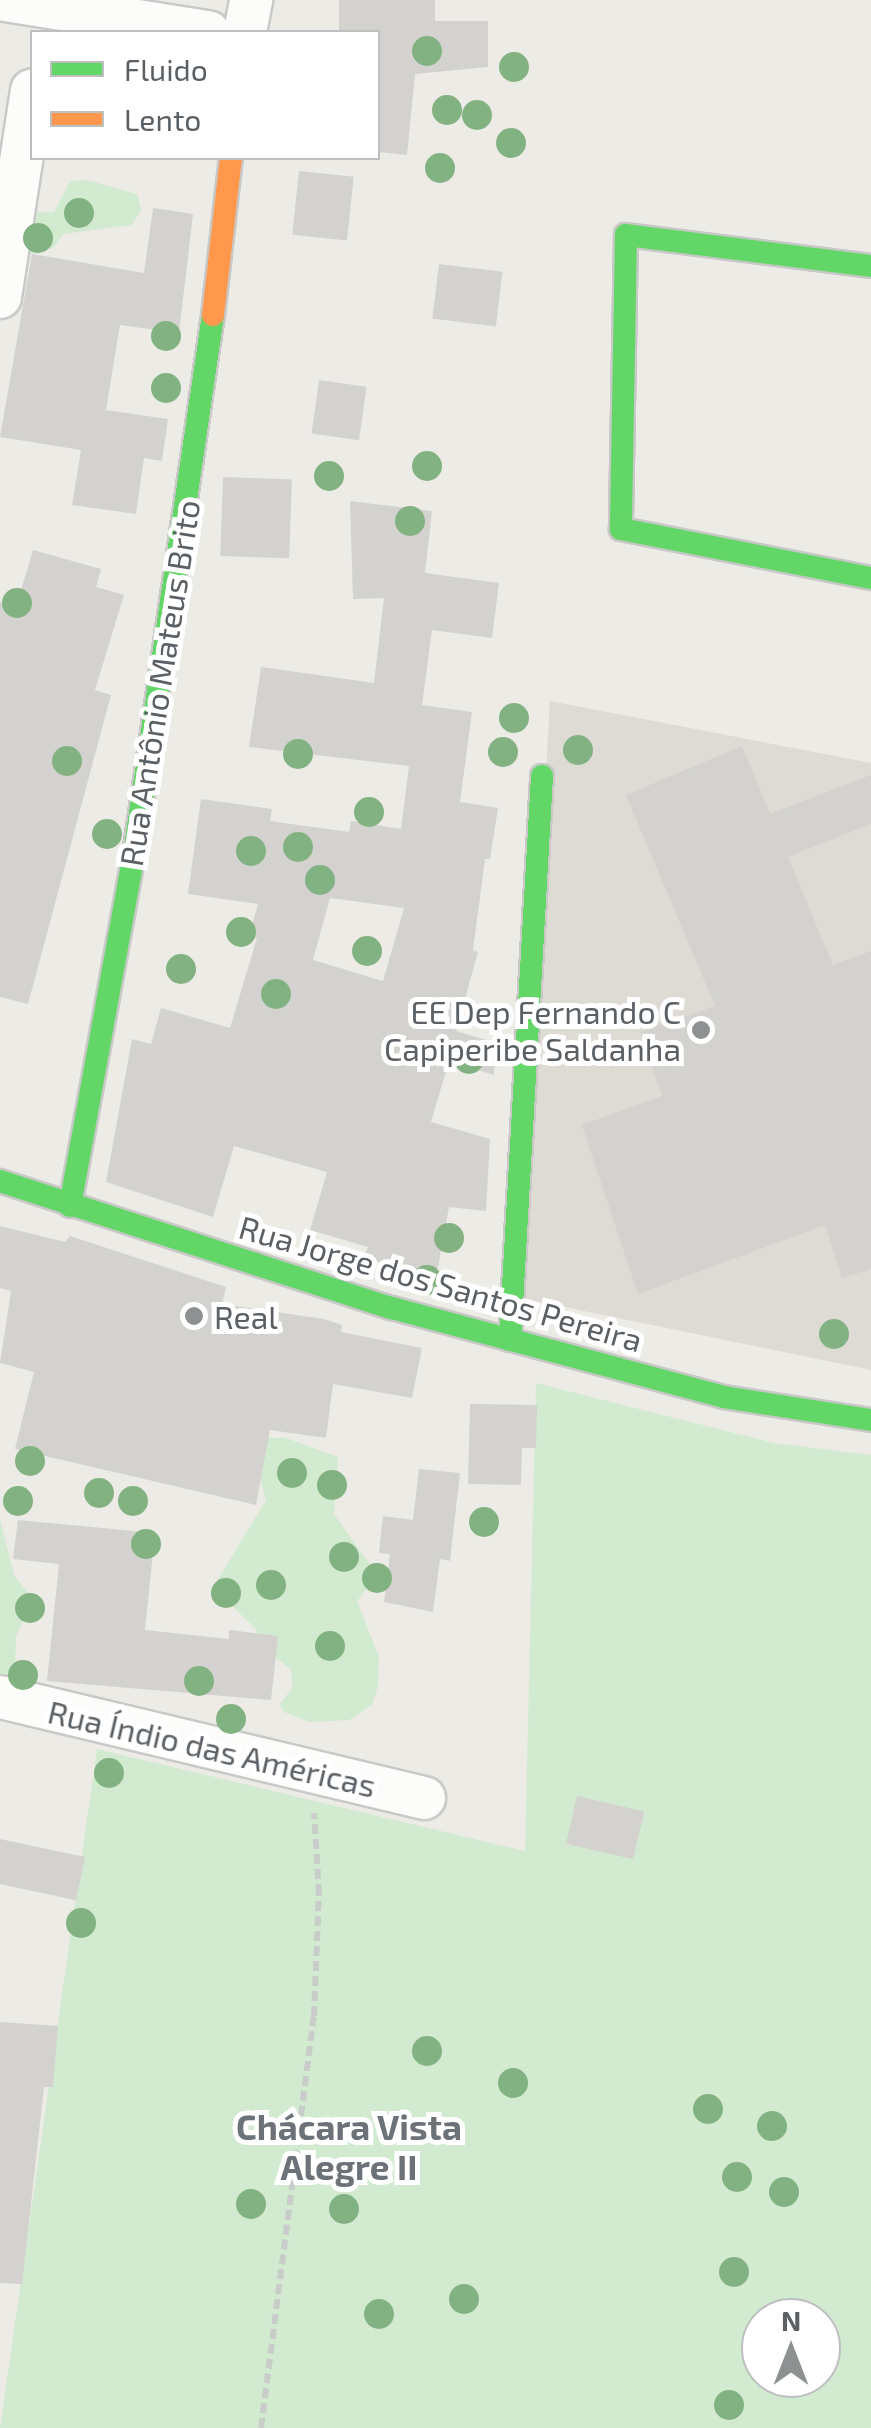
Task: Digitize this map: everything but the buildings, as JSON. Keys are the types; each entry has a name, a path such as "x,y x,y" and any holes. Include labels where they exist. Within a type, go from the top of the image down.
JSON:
{"street":[{"path":"245,30 250,0"},
{"path":"34,10 192,30"},
{"path":"0,297 30,103"},
{"name":"Rua Antônio Mateus Brito","path":"70,1206 134,854 202,399 230,160"},
{"path":"871,266 626,234 622,530 871,578"},
{"path":"510,1340 542,776"},
{"name":"Rua Jorge dos Santos Pereira","path":"0,1182 510,1340 724,1397 871,1420"},
{"name":"Rua Índio das Américas","path":"0,1697 424,1798"}],"path":[{"path":"261,2428 314,2016 318,1842 306,1770"}],"shaded area":[{"name":"EE Dep Fernando C Capiperibe Saldanha","path":"550,701 871,763 871,1370 516,1297"}],"green space":[{"path":"87,180 137,194 141,210 132,225 63,234 53,248 27,255 30,213 54,212 70,181"},
{"path":"536,1383 774,1443 871,1455 871,2428 0,2428 97,1749 525,1851"},
{"path":"266,1438 286,1438 338,1457 334,1514 371,1566 369,1586 357,1601 379,1657 378,1686 372,1705 349,1720 310,1722 284,1712 280,1704 292,1688 291,1670 263,1647 256,1629 225,1599 217,1581 266,1500 258,1473"},
{"path":"0,1520 14,1575 33,1599 16,1636 15,1675 0,1697"}],"traffic: fast":[{"path":"871,266 626,235 621,529 871,578"},
{"path":"70,1206 134,854 213,315"},
{"path":"510,1340 542,776"},
{"path":"0,1181 392,1308 724,1397 871,1420"}],"traffic: slow":[{"path":"213,315 231,160"}],"place":[{"name":"EE Dep Fernando C Capiperibe Saldanha","path":"701,1030"},
{"name":"Real","path":"194,1316"}],"district":[{"name":"Chácara Vista Alegre II","path":"349,2146"}]}
